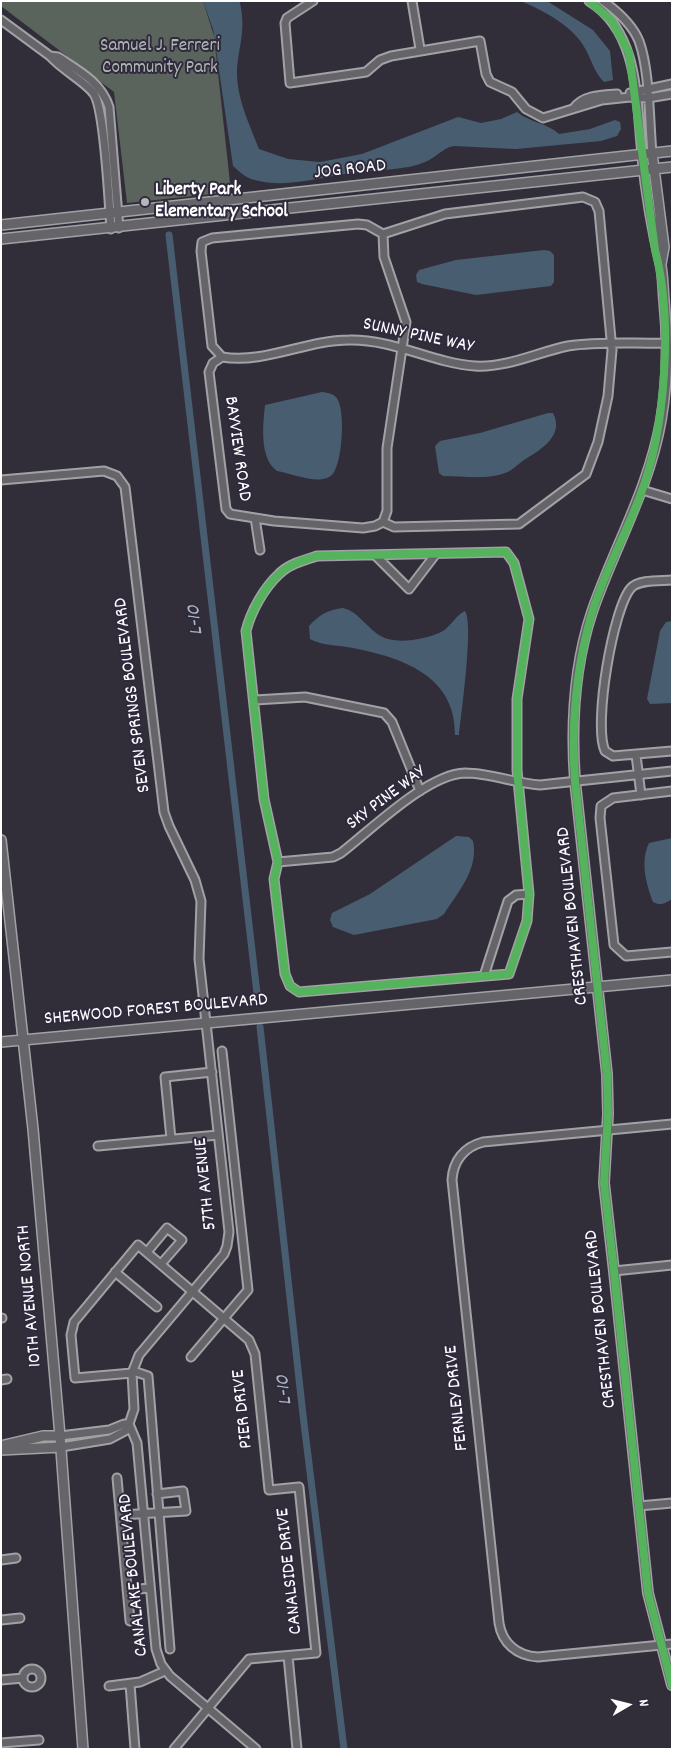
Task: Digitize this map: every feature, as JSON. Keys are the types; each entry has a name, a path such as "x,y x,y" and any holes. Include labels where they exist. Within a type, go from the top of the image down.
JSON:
{"street":[{"path":"313,1 287,18 284,23 290,83 366,72 380,60 420,49 480,40 486,74 490,82 512,92 534,115 543,118 602,100 633,95 647,88 672,84"},
{"path":"412,1 420,49"},
{"path":"589,1 604,12 620,34 630,58 633,95 642,154"},
{"path":"603,1 621,15 639,42 647,88 652,153"},
{"path":"1,20 50,56 58,57 97,84 106,98 109,107 115,228"},
{"path":"620,34 631,28"},
{"path":"630,58 642,55"},
{"path":"633,95 648,98 672,94"},
{"name":"JOG ROAD","path":"1,225 672,151"},
{"name":"CRESTHAVEN BOULEVARD","path":"652,153 664,248 661,266 667,343 661,420 642,490 592,613 585,639 574,706 575,781 608,1094 604,1183 648,1593 672,1685"},
{"name":"CRESTHAVEN BOULEVARD","path":"642,154 655,250 661,266"},
{"name":"JOG ROAD","path":"1,239 672,166"},
{"path":"287,194 289,208"},
{"path":"222,356 212,346 201,251 202,242 212,238 358,224 367,225 383,234 445,214 583,198 595,202 599,211 612,344 608,396 598,442 586,474 519,524 394,527 384,522 388,511 387,448 406,322 384,257 383,234"},
{"name":"SUNNY PINE WAY","path":"222,356 236,358 261,356 343,340 366,340 403,347 454,362 477,366 499,364 567,347 667,343"},
{"name":"BAYVIEW ROAD","path":"222,356 213,363 209,372 226,510 230,514 256,518 363,528 384,522"},
{"name":"SEVEN SPRINGS BOULEVARD","path":"1,480 104,471 117,476 125,487 164,812 195,880 201,901 200,959 206,1023"},
{"path":"642,490 672,499"},
{"path":"256,518 260,550"},
{"path":"506,552 514,563 529,619 517,699 517,770 529,894 527,921 509,974 299,992 290,986 285,974 274,879 278,862 264,798 255,700 246,631 250,617 279,573 298,562 318,556 376,556 506,552"},
{"path":"376,556 409,589 435,555"},
{"path":"672,580 637,584 631,588 617,625 603,686 600,732 605,751 612,756 672,751"},
{"path":"255,700 305,697 384,713 392,722 420,791"},
{"path":"636,755 641,795"},
{"name":"SKY PINE WAY","path":"278,862 341,854 420,791 440,779 455,774 492,775 519,784 547,785 672,771"},
{"path":"672,791 613,798 601,806 600,818 614,945 626,956 672,952"},
{"name":"10TH AVENUE NORTH","path":"1,840 25,1040 60,1436 83,1749"},
{"path":"484,976 508,901 516,895 529,894"},
{"name":"SHERWOOD FOREST BOULEVARD","path":"1,1042 672,980"},
{"name":"57TH AVENUE","path":"129,1424 134,1409 133,1372 139,1355 224,1254 228,1241 206,1023"},
{"path":"191,1357 248,1290 222,1050"},
{"path":"171,1139 165,1077 212,1072"},
{"path":"607,1130 672,1124"},
{"name":"FERNLEY DRIVE","path":"607,1130 487,1141 473,1145 459,1158 454,1166 452,1180 499,1623 503,1636 515,1650 523,1655 538,1657 662,1645"},
{"path":"98,1146 218,1135"},
{"path":"161,1264 182,1240 167,1228 147,1252 138,1245 72,1326 74,1378 133,1372 148,1376 170,1649"},
{"name":"PIER DRIVE","path":"147,1252 246,1336 254,1349 269,1490"},
{"path":"614,1271 672,1265"},
{"path":"115,1272 157,1307"},
{"path":"1,1446 43,1436 101,1432 129,1424"},
{"path":"1,1450 60,1447 103,1440 122,1433 129,1424"},
{"name":"CANALAKE BOULEVARD","path":"129,1424 136,1438 156,1649 165,1671 256,1749"},
{"path":"117,1478 130,1621"},
{"name":"CANALSIDE DRIVE","path":"269,1490 298,1487 316,1653 288,1656"},
{"path":"120,1515 186,1511 183,1491 157,1494"},
{"path":"639,1506 672,1503"},
{"path":"1,1560 16,1558"},
{"path":"127,1590 150,1588"},
{"path":"1,1620 20,1618"},
{"path":"662,1645 672,1644"},
{"path":"174,1749 249,1659 288,1656 298,1749"},
{"path":"109,1686 130,1684 150,1679 165,1671"},
{"path":"1,1680 23,1678"},
{"path":"130,1684 135,1749"},
{"path":"1,1743 39,1740"}],"green space":[{"name":"Samuel J. Ferreri Community Park","path":"1,1 203,1 214,36 231,192 127,203 114,92 1,6"}],"water":[{"path":"203,1 239,1 242,13 242,29 237,79 244,110 259,149 288,159 320,162 362,154 458,117 481,123 501,119 517,112 528,119 549,127 559,134 590,129 615,120 620,122 621,129 617,136 601,141 516,149 454,146 429,160 409,167 357,172 308,181 271,183 251,179 233,166 213,29"},
{"path":"520,1 547,1 593,30 610,51 613,80 604,82 595,70 583,45 563,24 537,8"},
{"path":"544,250 550,251 554,255 554,282 551,286 476,295 417,282 416,275 419,270 456,260"},
{"path":"322,392 336,397 341,411 340,455 334,472 329,477 319,480 277,471 267,458 265,449 263,431 265,405"},
{"path":"553,413 556,421 556,429 553,435 543,447 510,471 483,477 443,476 439,473 435,446 440,441 480,433"},
{"path":"343,608 357,615 376,633 398,641 416,640 439,633 465,611 468,651 459,735 455,735 453,714 446,696 434,682 420,671 403,662 385,656 347,647 323,644 310,639 309,626 313,622 324,613"},
{"path":"672,621 672,703 650,704 647,699 660,631 666,622"},
{"path":"456,836 469,837 473,841 473,861 466,880 444,914 437,919 354,935 333,927 330,920 332,913 370,894"},
{"path":"672,838 672,899 658,904 653,902 646,880 644,865 646,850 649,843"}],"waterway":[{"name":"L-10","path":"169,235 258,1002"},
{"name":"L-10","path":"260,1027 303,1415 344,1749"}],"cycle path":[{"path":"589,1 612,21 629,53 664,308 664,373 656,439 640,496 591,616 578,677 574,718 574,760 607,1074 608,1114 604,1183 648,1593 672,1685"},
{"path":"506,552 514,563 529,619 517,699 517,770 529,894 527,921 509,974 299,992 290,986 285,974 274,879 278,862 264,799 246,631 255,608 268,586 283,571 297,563 317,556 506,552"}],"place":[{"name":"Liberty Park Elementary School","path":"145,202"}]}
